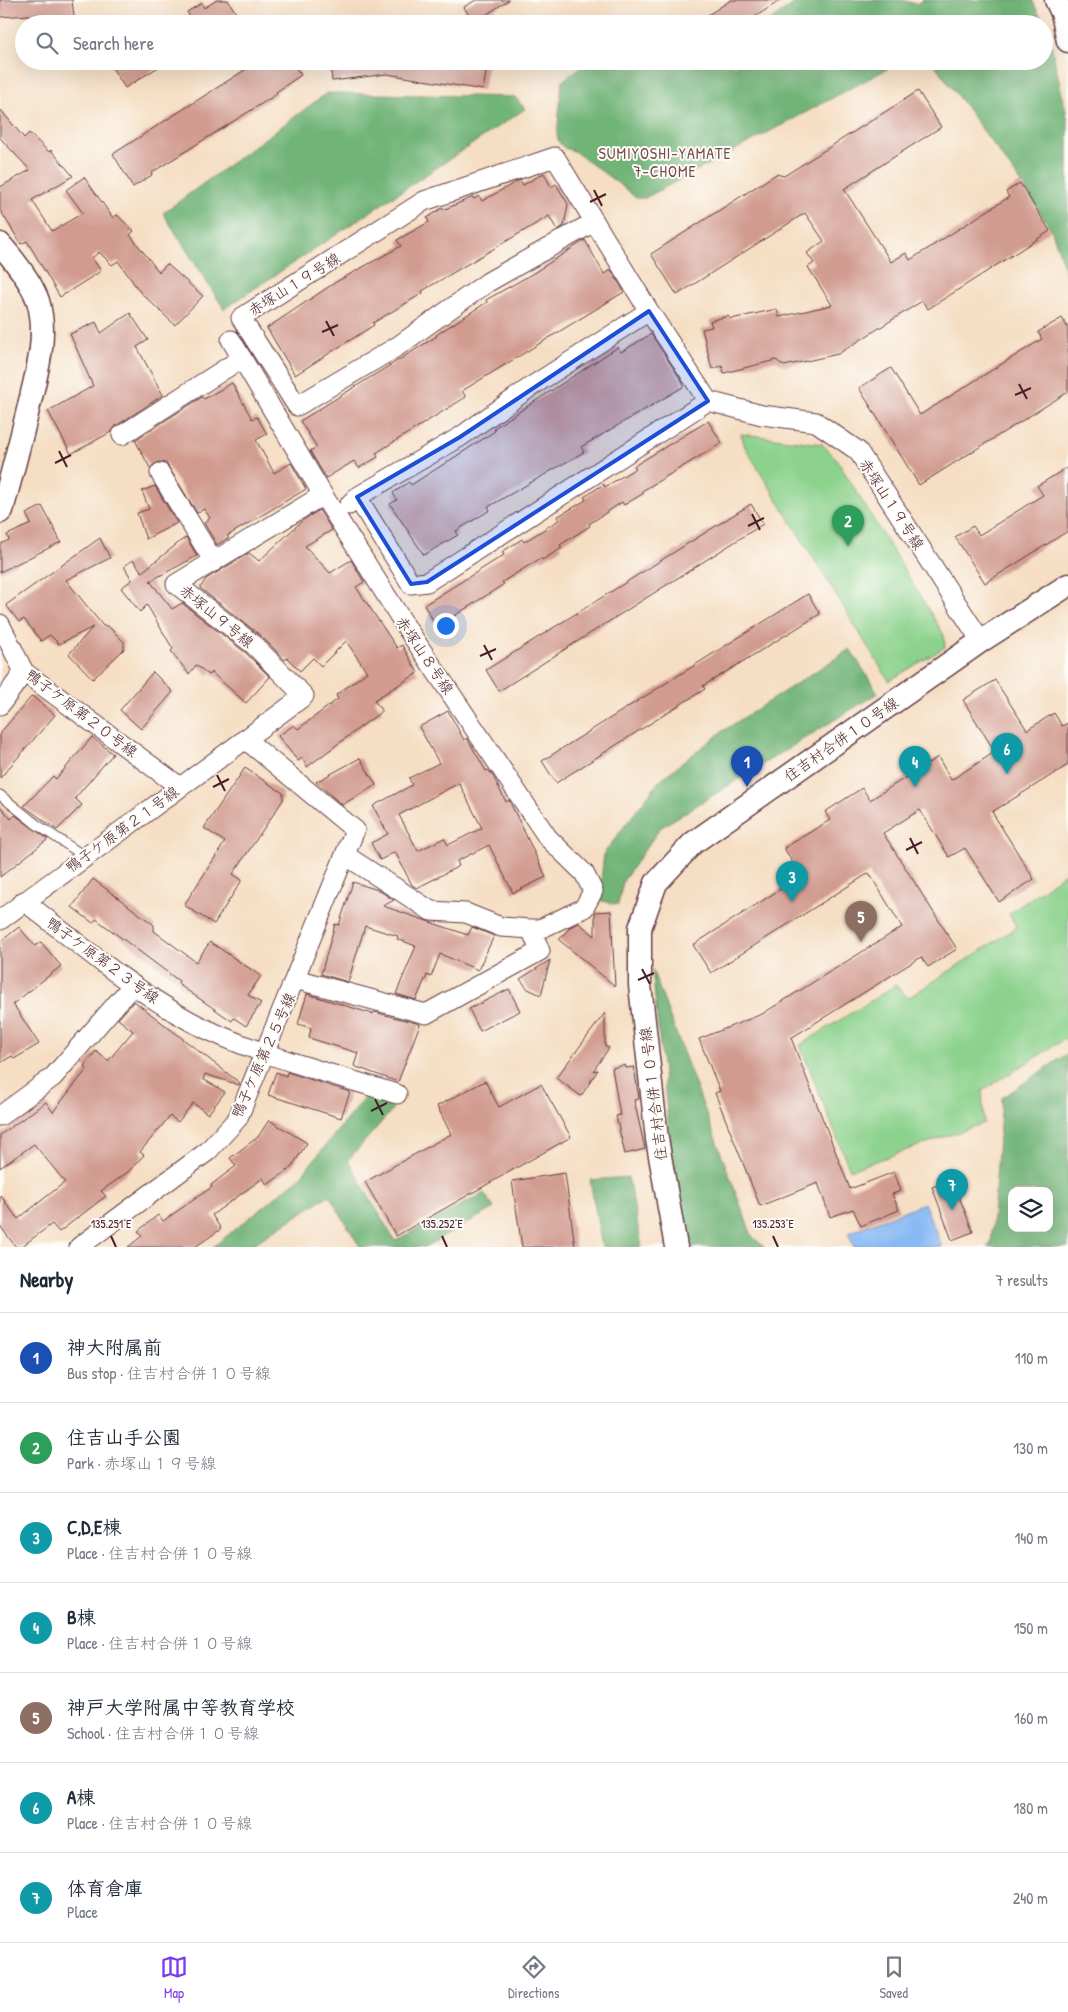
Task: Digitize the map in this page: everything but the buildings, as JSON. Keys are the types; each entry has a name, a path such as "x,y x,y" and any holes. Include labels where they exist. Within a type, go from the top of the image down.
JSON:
{"street":[{"path":"1056,0 1062,13 1068,41"},
{"name":"赤塚山１９号線","path":"594,222 488,282 398,346 297,406 241,318 424,201 555,158 649,311 708,401 762,415 816,422 858,451 981,641"},
{"path":"0,244 16,263 38,300 42,326 41,352 13,473 0,512"},
{"path":"337,516 357,497 460,437 532,386 649,311"},
{"name":"赤塚山８号線","path":"232,340 323,495 408,630 542,830 584,873 593,891 584,908 540,929 531,928"},
{"path":"122,434 242,358"},
{"path":"357,497 411,584 427,582 708,401"},
{"path":"160,473 214,562"},
{"name":"赤塚山９号線","path":"244,739 304,696 254,645 176,584 323,495"},
{"name":"住吉村合併１０号線","path":"676,1247 657,1139 640,985 640,928 656,883 693,843 981,641 1068,585"},
{"name":"鴨子ケ原第２０号線","path":"0,624 24,672 180,787"},
{"path":"0,705 24,672"},
{"name":"鴨子ケ原第２１号線","path":"0,920 244,739"},
{"name":"鴨子ケ原第２５号線","path":"79,1247 208,1152 238,1118 296,980 355,830 244,739"},
{"path":"296,980 426,1014 540,951 531,928 501,927 466,913 431,911 345,855"},
{"name":"鴨子ケ原第２３号線","path":"24,901 132,986 191,1021 266,1053 398,1094"},
{"path":"0,1116 53,1077 132,986"}],"lane":[{"path":"0,795 36,824 84,856"}],"highlighted area":[{"path":"649,311 708,401 427,582 411,584 357,497 460,437"}],"green space":[{"path":"799,0 903,0 916,4 923,0 1032,0 1040,15 778,15"},
{"path":"1053,53 1068,121 1068,279 1052,231 1023,185 939,70 1053,70"},
{"path":"577,70 885,70 645,198 636,198 560,142 557,136 562,81"},
{"path":"327,93 515,97 525,109 224,309 163,213"},
{"path":"741,434 822,444 835,457 944,635 945,647 889,681 745,447"},
{"path":"850,649 878,693 660,828 623,881 618,905 599,900 604,853 660,780 723,731"},
{"path":"1068,871 1068,1037 982,1091 984,1123 850,1170 800,1045 896,985 908,998 1017,927 1009,914"},
{"path":"652,969 752,1236 764,1247 689,1247 671,1150"},
{"path":"1068,1053 1068,1247 987,1247 991,1244 1002,1098"},
{"path":"369,1092 393,1109 348,1160 395,1241 484,1193 494,1208 425,1247 360,1247 329,1195 249,1247 213,1247 300,1177"},
{"path":"628,1177 642,1247 602,1247 590,1180"}],"water":[{"path":"924,1203 942,1247 854,1247 848,1233"}],"place":[{"name":"住吉山手公園","path":"848,546"},
{"name":"A棟","path":"1007,774"},
{"name":"神大附属前","path":"747,787"},
{"name":"B棟","path":"915,787"},
{"name":"C,D,E棟","path":"792,902"},
{"name":"神戸大学附属中等教育学校","path":"861,942"},
{"name":"体育倉庫","path":"952,1210"}],"district":[{"name":"SUMIYOSHI-YAMATE 7-CHOME","path":"665,162"}]}
